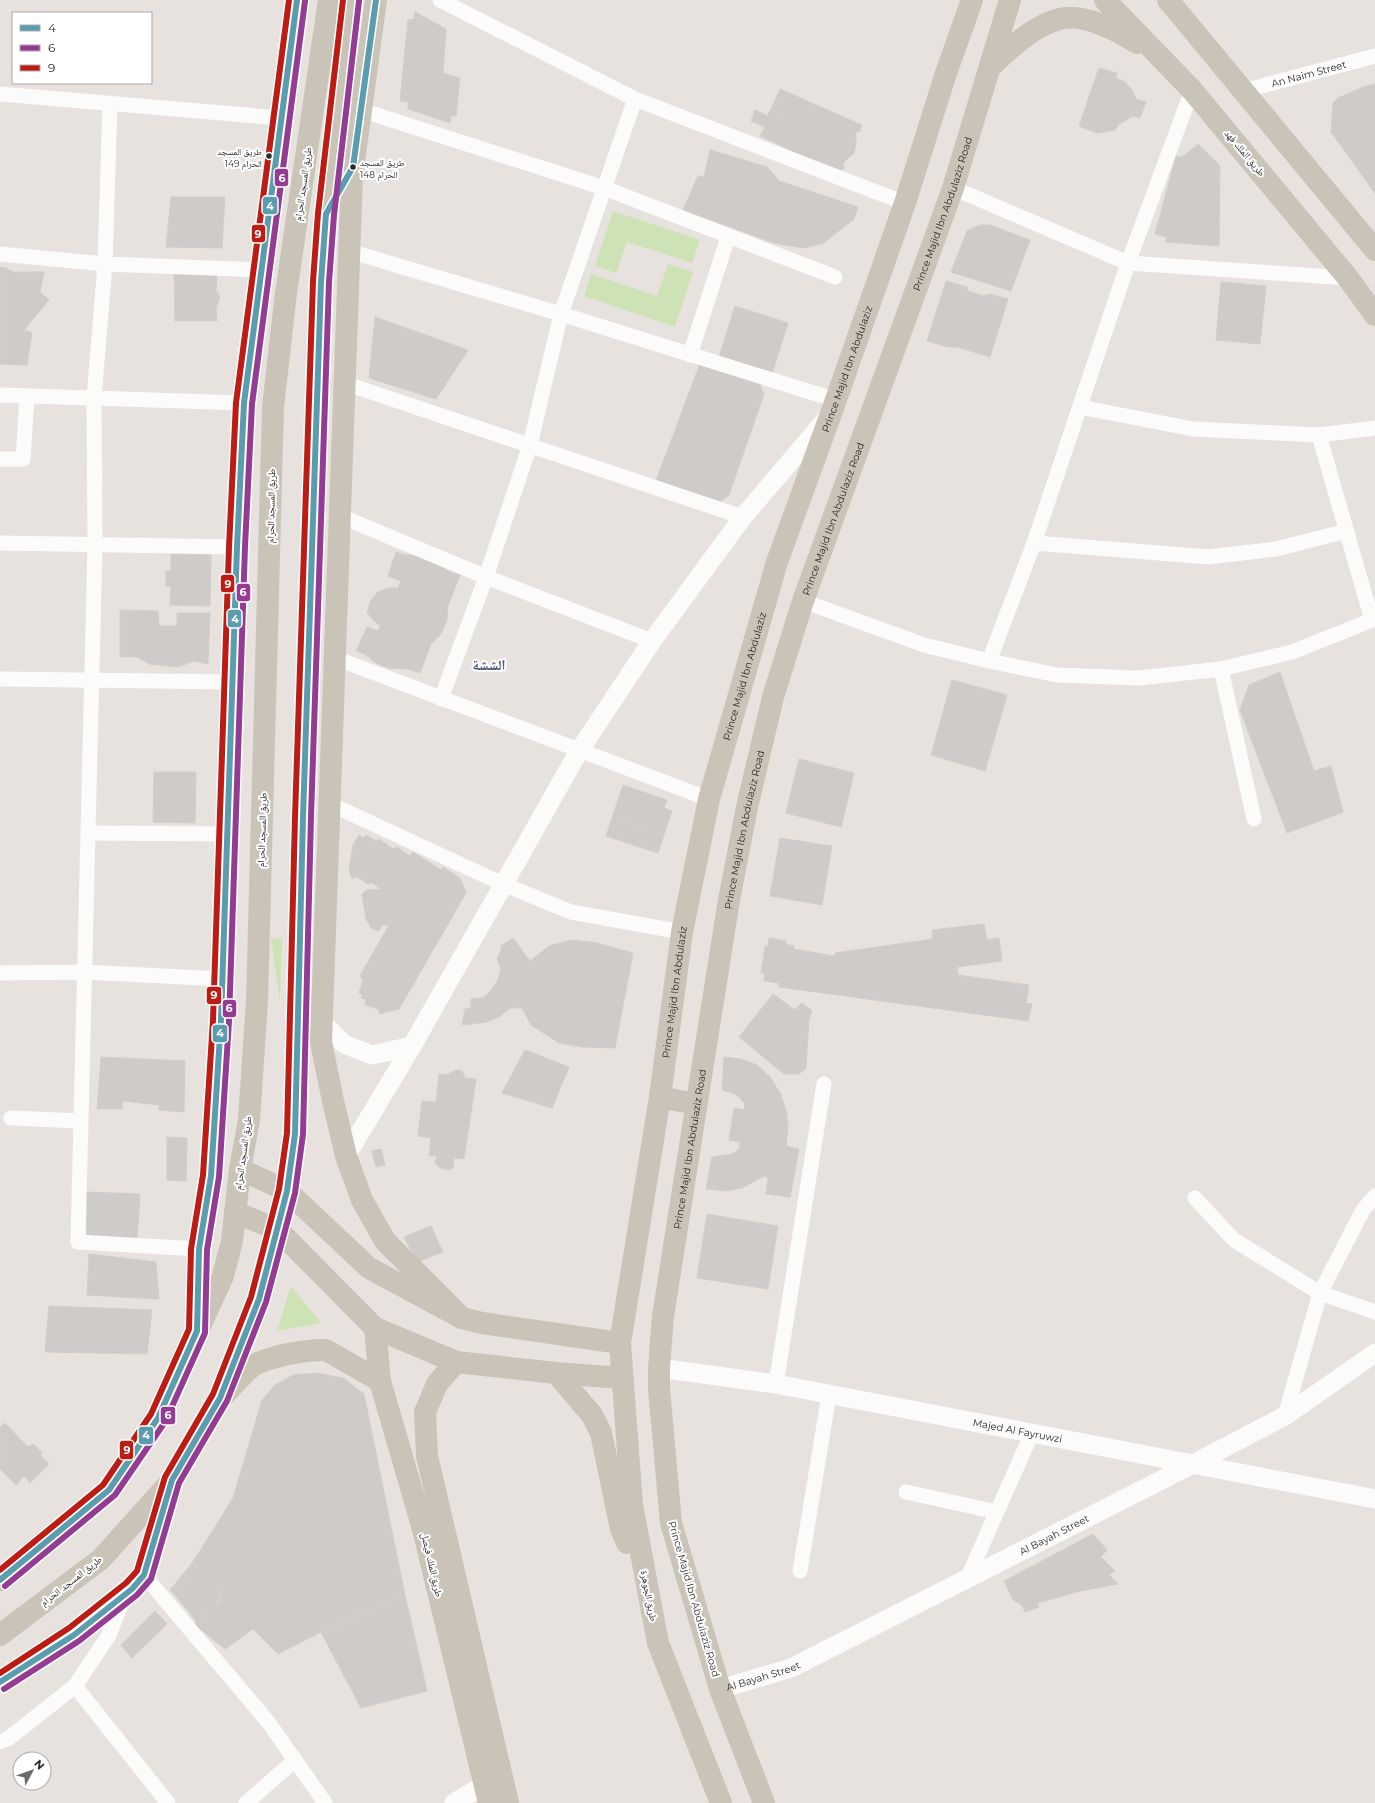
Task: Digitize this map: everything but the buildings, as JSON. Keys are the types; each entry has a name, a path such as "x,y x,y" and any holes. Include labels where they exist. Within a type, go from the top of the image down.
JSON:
{"main road":[{"path":"197,1331 199,1250 211,1176 222,979 237,547 244,403 297,0"},
{"name":"طريق المسجد الحرام","path":"0,1580 109,1490 158,1418 197,1331 224,1276 232,1241 240,1169 249,1120 257,1001 273,407 286,293 329,0"},
{"name":"طريق المسجد الحرام","path":"0,1635 101,1559 172,1480 220,1398 259,1299 287,1191 295,1134 320,282 326,214 351,0"},
{"path":"376,0 353,167 344,383 322,1042 333,1101 346,1156 362,1200 385,1241 462,1318"},
{"path":"946,73 957,0"},
{"name":"Prince Majid Ibn Abdulaziz","path":"622,1378 620,1344 660,1096 682,932 709,799 777,562 834,406 905,203 946,73 972,0"},
{"name":"Prince Majid Ibn Abdulaziz Road","path":"720,1689 671,1523 659,1394 659,1368 664,1316 729,900 747,807 774,697 804,601 953,188 1010,0"},
{"name":"طريق الملك فهد","path":"1105,0 1192,90 1348,278 1375,315"},
{"path":"1168,0 1375,250"},
{"path":"991,66 1022,39 1038,28 1057,19 1078,18 1116,29 1163,60"},
{"path":"326,214 353,167"},
{"path":"272,186 294,243"},
{"path":"308,677 334,669"},
{"path":"660,1096 696,1104"},
{"path":"240,1169 287,1191 369,1268 462,1318 482,1323 620,1344"},
{"path":"235,1212 278,1230 375,1328 456,1362 556,1373 622,1378"},
{"name":"طريق الملك فيصل","path":"375,1328 380,1381 423,1529 487,1794"},
{"path":"220,1398 256,1365 297,1352 326,1350 380,1381"},
{"name":"طريق الملك فيصل","path":"456,1362 437,1384 425,1412 427,1456 508,1803"},
{"path":"556,1373 592,1415 601,1433 621,1529 646,1583"},
{"name":"طريق الجوهرة","path":"622,1378 632,1505 658,1643 721,1803"},
{"path":"720,1689 764,1803"}],"street":[{"path":"440,0 634,99 905,203"},
{"name":"An Naim Street","path":"1243,92 1375,56"},
{"path":"989,661 1034,543 1128,263 1192,90"},
{"path":"0,94 281,118"},
{"path":"442,699 486,577 530,445 562,314 634,99"},
{"path":"110,104 104,264 94,398 96,544 91,680 78,1242 199,1250"},
{"path":"361,110 604,188 835,277"},
{"path":"953,188 1128,263 1348,278"},
{"path":"690,355 728,237"},
{"path":"346,1156 412,1046 580,751 652,641 743,517 834,406 690,355 562,314 349,251"},
{"path":"0,254 104,264 261,270"},
{"path":"344,383 743,517"},
{"path":"0,395 222,401 244,403"},
{"path":"0,459 23,460 27,396"},
{"path":"1080,406 1193,429 1319,435 1375,428"},
{"path":"804,601 924,645 989,661 1057,675 1139,678 1221,668 1292,652 1374,620 1319,435"},
{"path":"340,516 486,577 652,641"},
{"path":"1034,543 1209,557 1276,549 1347,531"},
{"path":"0,543 237,547"},
{"path":"1221,668 1254,819"},
{"path":"334,669 442,699 709,799"},
{"path":"0,679 232,682"},
{"path":"330,804 503,884 571,912 682,932"},
{"path":"88,833 227,834"},
{"path":"0,973 85,972 222,979"},
{"path":"322,1022 344,1044 372,1055 412,1046"},
{"path":"776,1384 824,1084"},
{"path":"11,1118 81,1121"},
{"path":"1286,1416 1320,1293 1363,1210 1375,1196"},
{"path":"1195,1198 1234,1240 1320,1293 1375,1312"},
{"name":"Al Bayah Street","path":"720,1689 792,1668 1193,1464 1286,1416 1375,1353"},
{"name":"Majed Al Fayruwzi","path":"659,1368 776,1384 1375,1499"},
{"path":"800,1572 829,1395"},
{"path":"967,1579 1032,1433"},
{"path":"0,1682 74,1635 132,1590 144,1575 172,1480"},
{"path":"906,1492 997,1512"},
{"path":"144,1575 269,1723 325,1803"},
{"path":"0,1742 9,1738 75,1686 109,1635 125,1595"},
{"path":"75,1686 168,1803"},
{"path":"253,1801 295,1760"},
{"path":"454,1803 487,1794"}],"green space":[{"path":"613,211 700,240 692,263 627,242 616,273 595,266"},
{"path":"668,264 693,272 675,327 584,296 591,274 657,296"},
{"path":"271,938 282,939 280,1002"},
{"path":"291,1286 321,1323 277,1331"}],"transit line":[{"name":"9","path":"0,1570 103,1485 151,1414 189,1329 191,1249 203,1175 213,1020 229,547 236,403 289,0"},
{"name":"4","path":"0,1580 109,1490 158,1418 197,1331 199,1249 211,1176 221,1020 237,547 244,403 297,0"},
{"name":"9","path":"0,1673 69,1628 126,1583 137,1571 165,1477 213,1394 251,1297 279,1189 287,1133 295,817 313,281 318,213 343,0"},
{"name":"4","path":"0,1682 74,1635 132,1589 144,1575 172,1480 220,1398 259,1299 287,1191 295,1134 303,817 321,282 326,214 353,167 376,0"},
{"name":"6","path":"5,1586 115,1495 165,1422 205,1333 207,1250 219,1177 229,1021 245,547 252,404 305,1"},
{"name":"6","path":"4,1689 79,1641 137,1595 151,1579 179,1483 227,1401 266,1302 295,1193 303,1134 311,817 329,282 334,215 359,1"}],"place":[{"name":"طريق المسجد الحرام 149","path":"269,156"},
{"name":"طريق المسجد الحرام 148","path":"353,167"}],"district":[{"name":"الششة","path":"489,665"}]}
